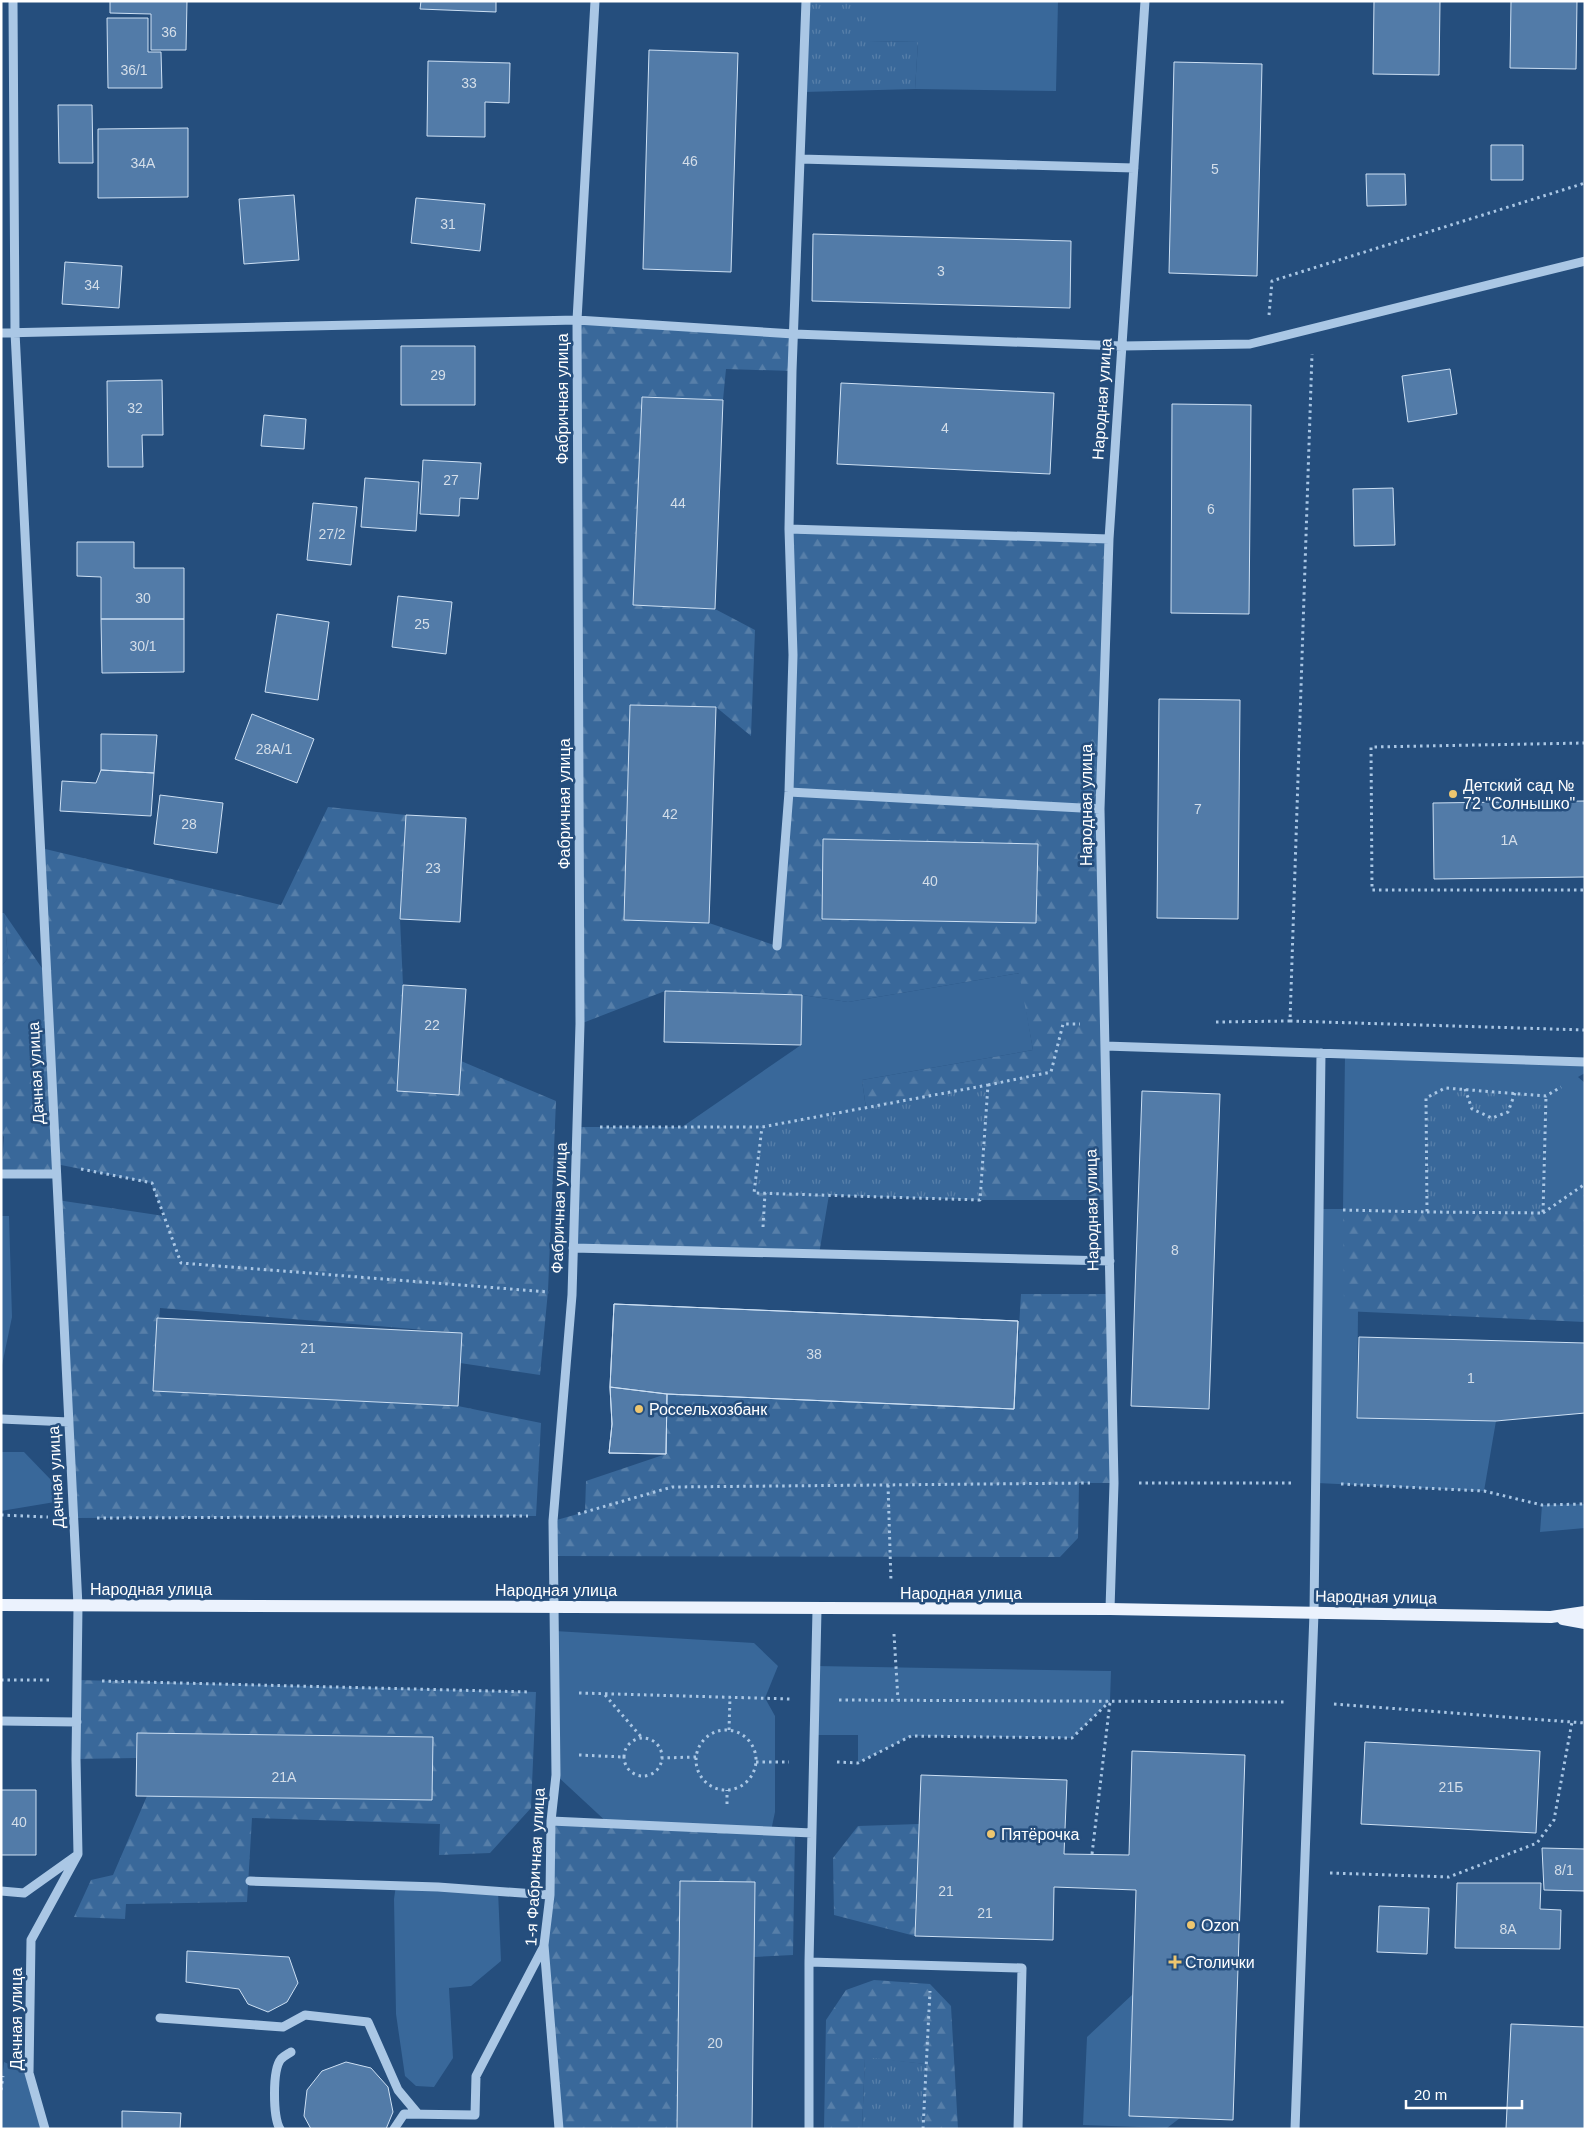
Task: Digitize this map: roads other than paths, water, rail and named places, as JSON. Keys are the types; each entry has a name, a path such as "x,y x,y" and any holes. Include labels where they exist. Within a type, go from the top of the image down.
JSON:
{"main road":[{"name":"Народная улица","path":"1,1605 554,1606 817,1610 1110,1609 1551,1617 1585,1623"},
{"name":"Народная улица","path":"1551,1617 1585,1612"}],"street":[{"name":"Дачная улица","path":"13,1 16,332 78,1606 76,1722 78,1854 31,1940 29,2073 45,2129"},
{"name":"Фабричная улица","path":"554,1606 553,1522 572,1295 580,1024 577,320 595,1"},
{"path":"777,946 789,792 793,655 789,529 806,1"},
{"name":"Народная улица","path":"1110,1609 1114,1483 1100,809 1109,539 1145,1"},
{"path":"800,159 1134,168"},
{"path":"1,333 577,320 794,334 1122,346 1250,344 1585,261"},
{"path":"789,529 1109,539"},
{"path":"789,792 1100,809"},
{"path":"1105,1046 1585,1062"},
{"path":"1295,2129 1314,1613 1321,1053"},
{"path":"1,1174 56,1174"},
{"path":"573,1248 1110,1261"},
{"path":"1,1419 69,1422"},
{"name":"1-я Фабричная улица","path":"554,1606 555,1754 551,1821 550,1895 544,1945 559,2129"},
{"path":"809,2129 809,1962 817,1610"},
{"path":"1,1721 76,1722"},
{"path":"551,1821 812,1833"},
{"path":"1,1891 24,1893 78,1854"},
{"path":"250,1880 438,1887 550,1895"},
{"path":"394,2129 404,2114 475,2115 476,2076 544,1945"},
{"path":"809,1962 1022,1968 1018,2129"},
{"path":"160,2018 283,2027 304,2015 368,2022 398,2090 418,2114"},
{"path":"280,2129 276,2122 275,2079 280,2060 291,2052"}],"place":[{"name":"Детский сад № 72 \"Солнышко\"","path":"1453,794"},
{"name":"Россельхозбанк","path":"639,1409"},
{"name":"Пятёрочка","path":"991,1834"},
{"name":"Ozon","path":"1191,1925"},
{"name":"Столички","path":"1175,1962"}]}
